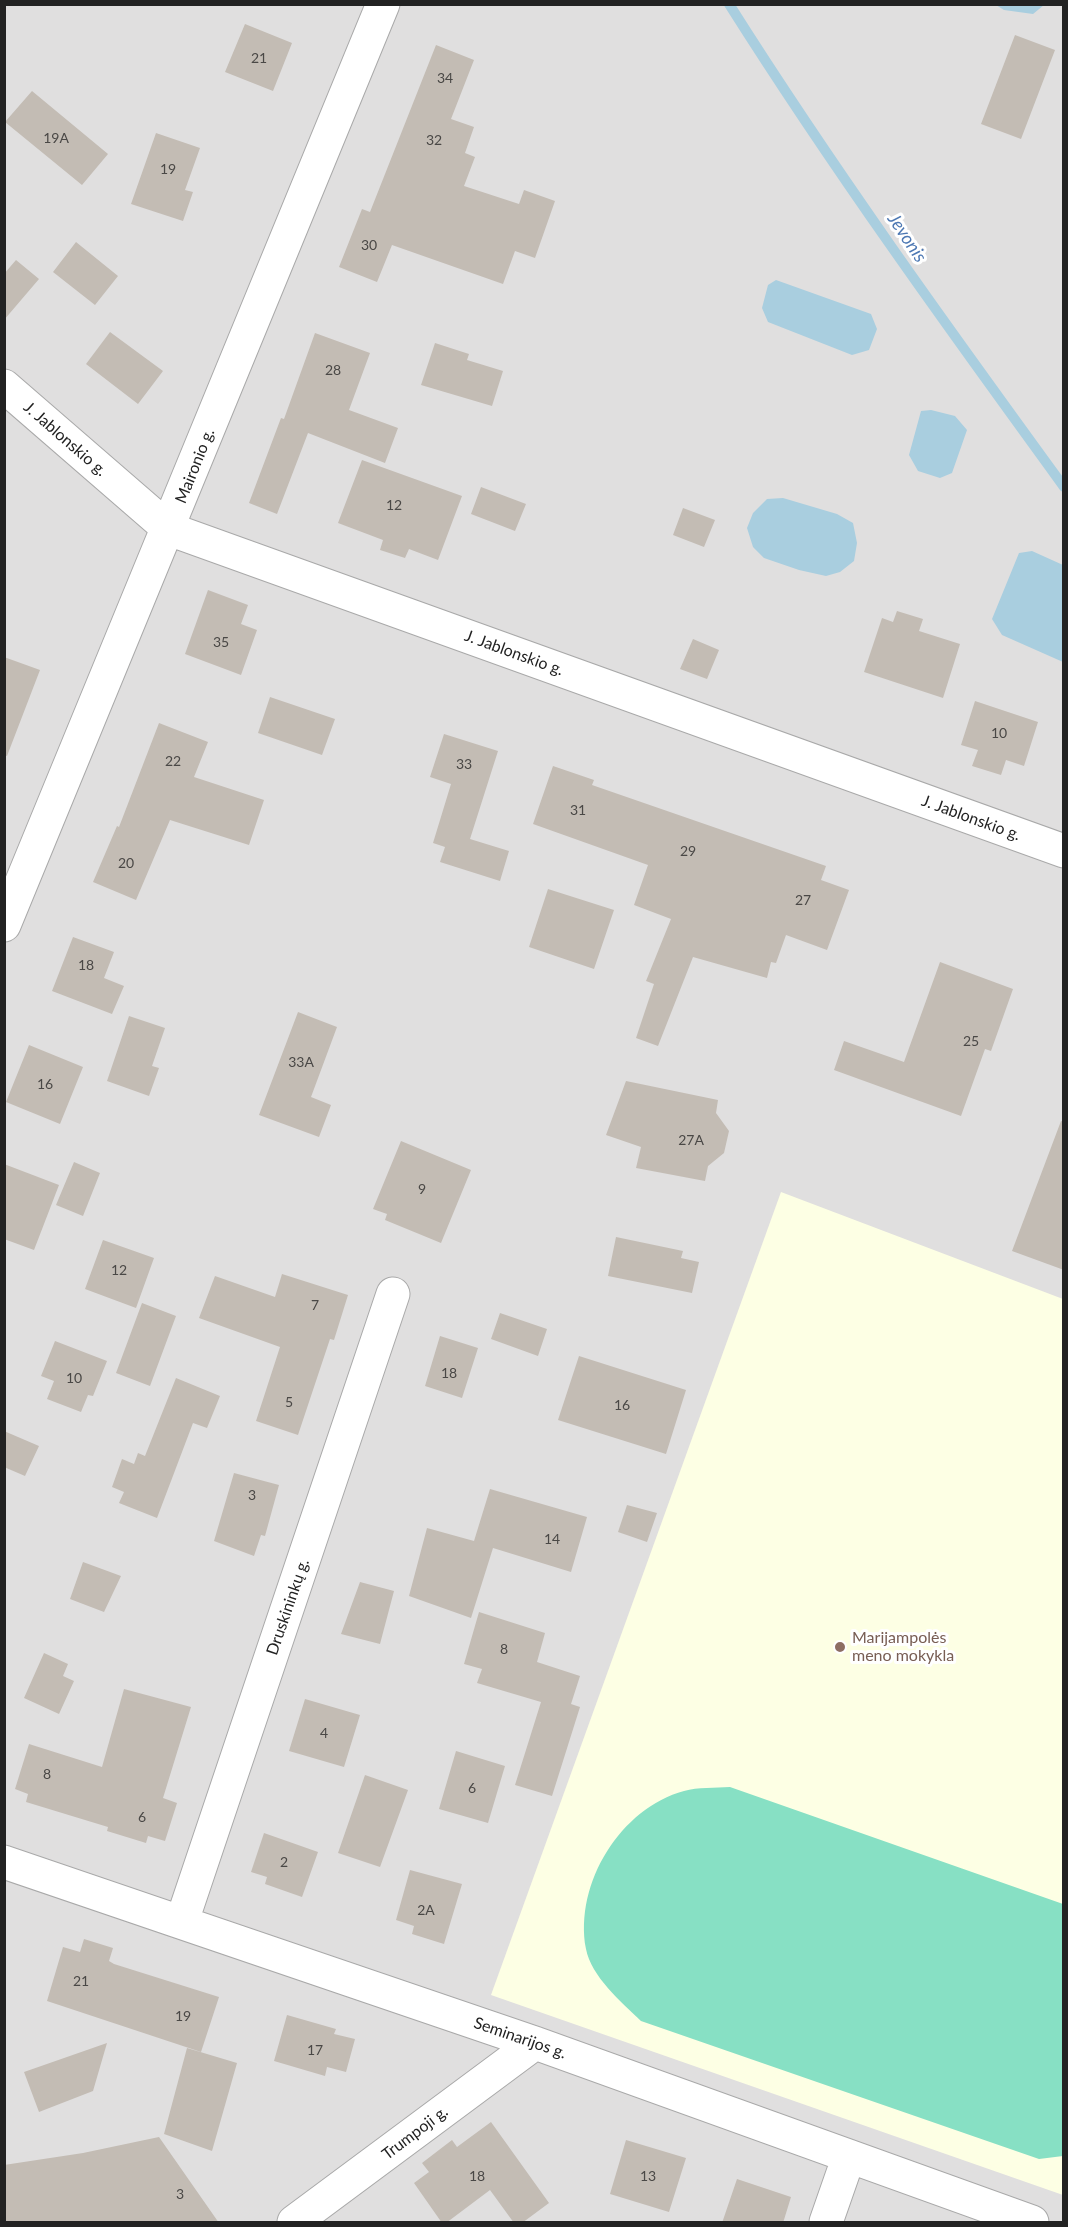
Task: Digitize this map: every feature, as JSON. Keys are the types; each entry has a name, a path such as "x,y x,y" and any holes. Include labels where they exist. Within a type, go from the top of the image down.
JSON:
{"street":[{"name":"Maironio g.","path":"4,926 383,4"},
{"name":"J. Jablonskio g.","path":"4,386 169,529 1064,851"},
{"name":"Druskininkų g.","path":"182,1921 393,1294"},
{"name":"Seminarijos g.","path":"4,1862 535,2043 1032,2223"},
{"name":"Trumpoji g.","path":"294,2223 535,2043"},
{"path":"826,2223 849,2156"}],"shaded area":[{"path":"5,5 1063,5 1063,2222 5,2222"},
{"name":"Marijampolės meno mokykla","path":"781,1192 1063,1299 1063,2195 491,1995"}],"green space":[{"path":"730,1787 1063,1904 1063,2156 1039,2159 641,2021 608,1988 589,1959 584,1924 587,1899 595,1874 607,1852 622,1831 640,1814 661,1800 689,1790"}],"water":[{"path":"996,5 1044,5 1033,14 1004,10"},
{"path":"776,280 871,314 877,329 869,350 852,355 768,322 762,308 768,285"},
{"path":"931,410 955,416 967,430 952,473 940,478 918,471 909,455 921,411"},
{"path":"783,498 837,514 853,523 857,543 854,561 840,572 826,576 764,558 753,547 747,528 753,513 767,499"},
{"path":"1032,551 1063,565 1063,662 1002,635 992,619 1019,553"}],"building":[{"path":"245,24 292,43 273,91 225,72"},
{"path":"1015,35 1055,50 1021,139 981,124"},
{"path":"436,45 474,60 451,119 474,127 465,153 475,157 464,186 519,204 524,190 555,201 535,258 515,251 503,284 392,245 377,282 339,267 362,209 370,212"},
{"path":"32,91 108,154 82,185 5,122"},
{"path":"156,133 200,148 185,190 193,192 183,221 131,204"},
{"path":"76,242 118,276 95,305 53,272"},
{"path":"16,260 39,279 4,320 4,274"},
{"path":"110,332 163,371 138,404 86,364"},
{"path":"315,333 370,353 349,410 398,428 385,463 308,433 277,514 249,503 281,418 284,419"},
{"path":"435,343 469,354 467,360 503,371 492,406 421,385"},
{"path":"362,460 462,496 438,560 409,549 405,558 380,550 383,540 338,523"},
{"path":"481,487 526,504 515,531 471,514"},
{"path":"683,508 715,520 704,547 673,535"},
{"path":"208,590 248,605 241,624 257,630 241,675 185,654"},
{"path":"897,611 923,619 919,631 960,644 943,698 864,672 882,618 893,622"},
{"path":"693,639 719,650 707,679 680,669"},
{"path":"4,657 40,670 7,756 4,755"},
{"path":"270,697 335,719 322,755 258,733"},
{"path":"975,701 1038,722 1024,766 1006,760 1001,775 972,766 978,750 961,745"},
{"path":"159,723 208,742 194,777 264,800 249,845 170,820 136,900 93,882 117,826 119,827"},
{"path":"444,734 498,751 470,839 509,851 500,881 440,862 445,847 433,843 451,784 430,777"},
{"path":"553,766 594,780 592,785 826,866 821,880 849,890 827,950 786,935 776,963 771,962 767,978 693,957 658,1046 636,1038 654,984 646,981 671,919 634,905 648,865 533,824"},
{"path":"548,889 614,910 594,969 529,947"},
{"path":"73,937 114,952 104,978 124,986 112,1014 52,991"},
{"path":"940,962 1013,989 991,1051 985,1049 961,1116 834,1070 844,1041 904,1062"},
{"path":"298,1012 337,1027 311,1097 331,1105 319,1137 259,1115"},
{"path":"129,1016 165,1028 152,1066 159,1068 149,1096 107,1081"},
{"path":"29,1045 83,1067 60,1124 6,1102"},
{"path":"626,1081 718,1100 716,1113 729,1131 724,1153 708,1166 705,1181 636,1168 641,1147 606,1135"},
{"path":"1061,1121 1064,1122 1064,1270 1012,1251"},
{"path":"401,1141 471,1170 441,1243 385,1220 387,1214 373,1209"},
{"path":"74,1162 100,1173 83,1216 56,1205"},
{"path":"4,1164 59,1185 34,1250 4,1239"},
{"path":"616,1237 683,1251 681,1258 699,1262 692,1293 608,1276"},
{"path":"103,1240 154,1258 136,1308 85,1289"},
{"path":"282,1274 348,1295 334,1340 330,1339 298,1435 256,1421 280,1347 199,1318 215,1276 275,1297"},
{"path":"142,1303 176,1316 150,1386 116,1373"},
{"path":"500,1313 547,1329 538,1356 491,1339"},
{"path":"440,1336 478,1348 462,1398 425,1386"},
{"path":"55,1341 107,1361 93,1396 88,1395 81,1412 47,1399 54,1381 41,1376"},
{"path":"579,1356 686,1390 666,1454 558,1420"},
{"path":"176,1378 220,1396 207,1428 193,1423 157,1518 119,1503 124,1492 112,1487 122,1459 134,1464 138,1453 145,1456"},
{"path":"4,1431 39,1446 25,1476 4,1467"},
{"path":"234,1473 279,1485 265,1536 261,1535 254,1556 214,1541"},
{"path":"490,1489 587,1517 571,1572 493,1548 471,1618 409,1596 427,1528 474,1541"},
{"path":"627,1505 657,1513 647,1542 618,1532"},
{"path":"83,1562 121,1576 104,1612 70,1599"},
{"path":"360,1582 394,1591 380,1644 341,1634"},
{"path":"479,1612 545,1633 537,1662 580,1676 571,1704 580,1707 552,1796 515,1785 541,1702 477,1683 482,1669 464,1664"},
{"path":"44,1653 68,1664 63,1676 74,1681 59,1714 24,1698"},
{"path":"124,1689 191,1707 163,1798 177,1803 165,1841 148,1836 146,1843 107,1831 108,1827 26,1802 28,1794 15,1789 29,1744 102,1767"},
{"path":"305,1699 360,1715 344,1767 289,1751"},
{"path":"456,1751 505,1766 488,1823 439,1809"},
{"path":"365,1775 408,1790 380,1867 338,1853"},
{"path":"264,1833 318,1852 302,1897 265,1884 267,1877 251,1872"},
{"path":"410,1870 462,1884 444,1944 412,1934 414,1926 396,1920"},
{"path":"84,1939 113,1948 109,1961 114,1964 219,1997 201,2052 47,2001 63,1947 80,1952"},
{"path":"287,2015 336,2029 334,2034 355,2039 346,2072 327,2067 325,2076 274,2061"},
{"path":"107,2043 93,2091 39,2112 24,2072"},
{"path":"187,2048 237,2063 212,2151 164,2134"},
{"path":"491,2122 549,2203 522,2223 514,2223 490,2190 446,2223 442,2223 414,2183 429,2172 422,2163 452,2140 457,2147"},
{"path":"159,2137 219,2223 4,2223 4,2165 83,2153"},
{"path":"626,2140 686,2158 669,2212 610,2194"},
{"path":"737,2179 791,2197 783,2223 722,2223"}],"waterway":[{"name":"Jevonis","path":"729,4 851,188 1064,487"}],"place":[{"name":"Marijampolės meno mokykla","path":"840,1647"}]}
